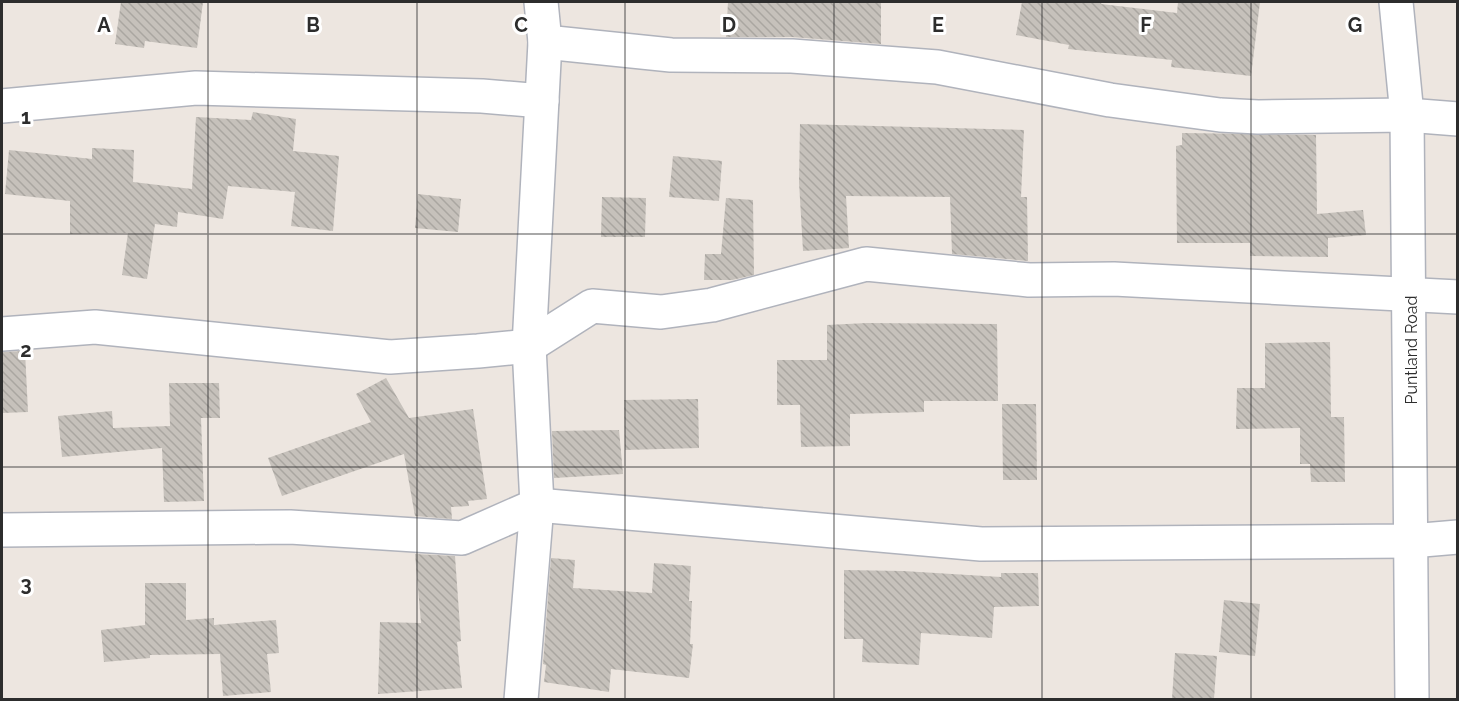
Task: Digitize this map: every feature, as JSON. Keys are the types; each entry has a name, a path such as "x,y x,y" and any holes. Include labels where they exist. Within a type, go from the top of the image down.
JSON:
{"street":[{"path":"521,699 537,505 529,346 545,42 541,2"},
{"name":"Puntland Road","path":"1396,2 1407,115 1411,294 1412,699"},
{"path":"545,42 670,55 792,56 937,68 1110,100 1220,115 1258,117 1407,115 1458,119"},
{"path":"2,106 196,88 482,96 542,101"},
{"path":"2,334 95,327 390,357 529,346 592,306 661,312 712,304 866,264 1029,280 1114,279 1458,297"},
{"path":"2,530 290,527 462,538 537,505 981,544 1411,540 1458,537"}],"building":[{"path":"121,2 203,2 197,48 145,41 144,48 115,44"},
{"path":"728,2 881,2 881,44 792,37 726,37"},
{"path":"1022,2 1102,2 1101,4 1177,13 1178,2 1260,2 1251,76 1171,67 1172,60 1068,49 1069,45 1016,35"},
{"path":"253,112 296,119 293,151 339,156 333,231 291,226 295,192 228,186 223,219 178,212 177,227 155,224 147,279 122,275 128,233 70,234 70,201 5,194 9,150 92,159 92,148 134,150 133,182 192,189 196,117 251,120"},
{"path":"800,124 1024,130 1021,197 1027,197 1028,261 952,254 950,197 846,196 849,248 803,251 799,182"},
{"path":"1182,133 1316,135 1317,214 1363,210 1366,235 1328,238 1328,257 1250,256 1250,243 1177,243 1176,146 1182,145"},
{"path":"673,156 722,161 719,201 669,197"},
{"path":"418,194 461,199 458,232 415,228"},
{"path":"602,197 646,198 645,237 601,237"},
{"path":"726,198 753,200 754,275 732,280 704,280 705,254 721,254"},
{"path":"997,324 998,401 924,401 924,412 850,414 850,446 801,447 800,405 777,405 777,360 827,360 827,325"},
{"path":"1330,342 1331,417 1344,417 1345,482 1311,482 1310,464 1300,464 1300,428 1236,429 1237,388 1265,388 1265,343"},
{"path":"25,351 28,412 2,413 2,352"},
{"path":"386,378 409,418 473,409 487,499 468,501 469,506 451,507 452,519 415,516 404,454 282,496 268,458 371,422 356,394"},
{"path":"169,383 219,383 220,418 201,418 204,501 164,502 162,448 62,457 58,416 112,411 113,428 170,426"},
{"path":"698,399 699,448 625,450 624,400"},
{"path":"1002,404 1036,404 1037,480 1003,480"},
{"path":"619,430 623,474 554,478 552,431"},
{"path":"415,554 455,556 461,641 457,642 462,688 378,694 380,622 421,623"},
{"path":"551,558 575,560 573,588 652,593 654,563 691,566 690,644 693,644 689,678 611,669 609,692 544,682 546,665 543,664"},
{"path":"844,570 1001,577 1001,573 1038,573 1039,606 994,607 992,638 921,633 919,665 862,662 863,639 844,639"},
{"path":"145,583 186,583 186,620 214,618 214,625 276,620 279,653 267,654 271,692 223,696 220,654 150,655 150,658 104,662 101,630 145,625"},
{"path":"1224,600 1260,604 1255,656 1219,652"},
{"path":"1175,653 1217,656 1214,699 1172,699"}]}
